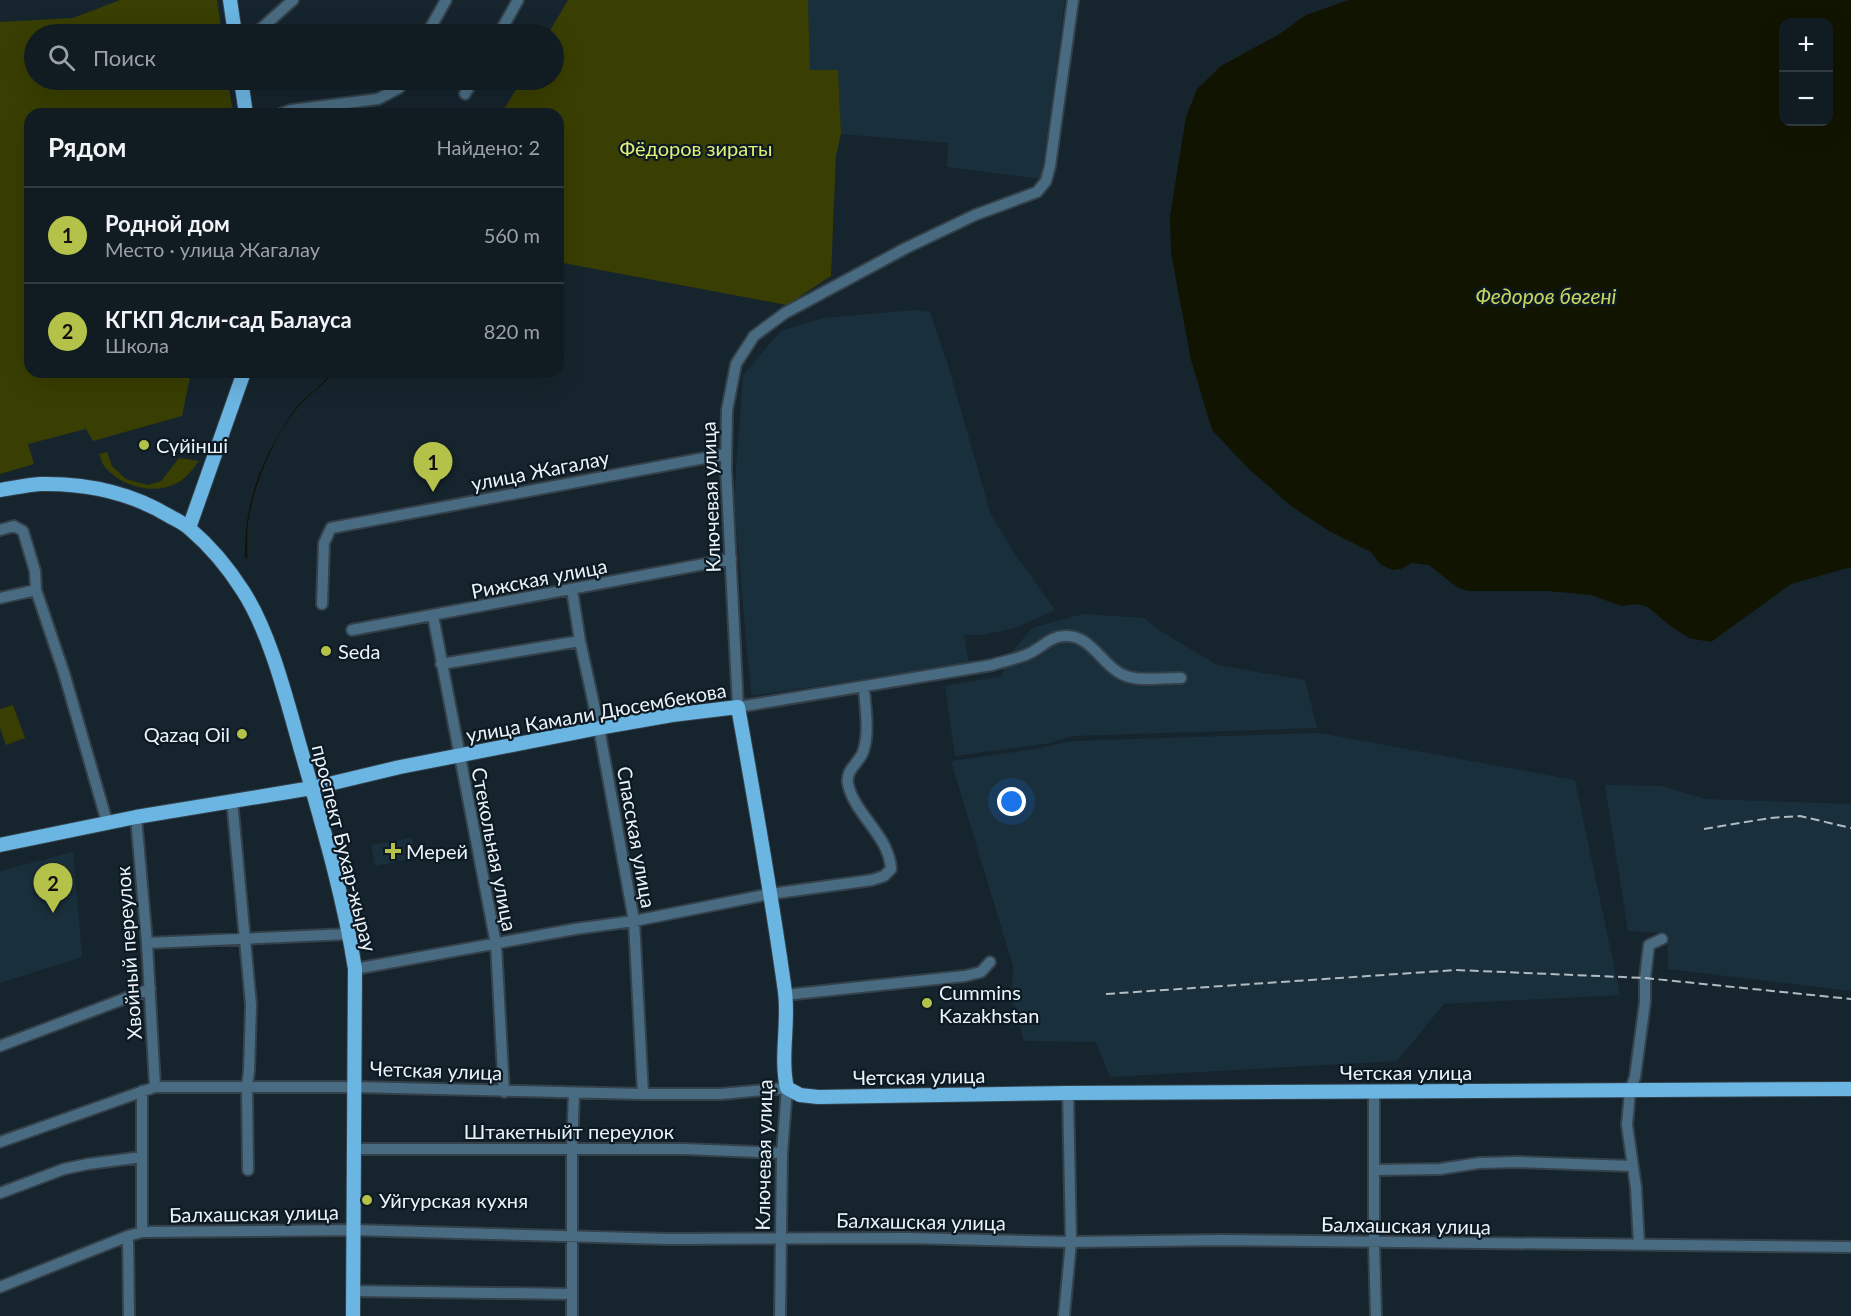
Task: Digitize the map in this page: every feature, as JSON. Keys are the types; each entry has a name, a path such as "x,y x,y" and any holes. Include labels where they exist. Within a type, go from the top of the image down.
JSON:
{"main road":[{"path":"230,0 234,24"},
{"path":"242,90 245,108"},
{"path":"189,528 242,378"},
{"name":"проспект Бухар-жырау","path":"0,490 40,484 93,488 151,505 189,528 223,565 243,592 258,620 289,707 312,788 349,934 355,969 354,1316"},
{"name":"улица Камали Дюсембекова","path":"0,845 107,822 312,788 459,755 599,728 672,715 738,707"},
{"name":"Ключевая улица","path":"738,707 785,995 784,1073 787,1088"},
{"name":"Четская улица","path":"787,1088 800,1095 818,1097 1068,1093 1851,1089"}],"street":[{"path":"266,24 293,0"},
{"path":"433,24 446,0"},
{"path":"505,24 518,0"},
{"name":"Ключевая улица","path":"738,707 726,454 727,410 736,364 754,336 785,313 906,248 975,215 1037,192 1046,181 1074,0"},
{"path":"309,108 378,99 395,90"},
{"path":"465,94 467,90"},
{"name":"улица Жагалау","path":"322,604 324,543 331,528 726,454"},
{"path":"0,530 14,526 23,531 35,571 36,590 64,673 107,822"},
{"name":"Рижская улица","path":"352,630 731,560"},
{"path":"0,598 36,590"},
{"name":"Спасская улица","path":"572,590 634,921 643,1094"},
{"name":"Стекольная улица","path":"433,616 496,944 504,1092"},
{"name":"улица Камали Дюсембекова","path":"738,707 992,664 1030,653 1055,637 1067,635 1083,641 1106,663 1126,677 1182,678"},
{"path":"441,664 580,641"},
{"path":"355,969 575,929 634,921 770,894 872,880 884,876 891,869 891,859 847,783 847,774 863,754 866,738 864,687"},
{"path":"232,800 250,1005 247,1086 248,1170"},
{"name":"Хвойный переулок","path":"135,817 147,943 155,1087"},
{"path":"147,943 349,934"},
{"path":"1639,1245 1636,1188 1627,1125 1630,1090 1635,1077 1645,1002 1649,945 1662,939"},
{"path":"785,995 965,976 981,972 990,962"},
{"path":"0,1046 150,989"},
{"name":"Четская улица","path":"0,1142 155,1087 355,1087 643,1094 720,1094 787,1088"},
{"name":"Ключевая улица","path":"780,1316 782,1153 787,1088"},
{"path":"141,1091 142,1232"},
{"path":"1374,1091 1376,1316"},
{"path":"572,1316 574,1092"},
{"path":"1064,1316 1071,1242 1068,1093"},
{"name":"Штакетныйт переулок","path":"355,1149 683,1149 782,1153"},
{"path":"0,1193 64,1169 142,1157"},
{"path":"1375,1170 1440,1169 1479,1163 1518,1162 1632,1166"},
{"name":"Балхашская улица","path":"0,1287 142,1232 353,1230 526,1234 572,1238 920,1238 1071,1242 1221,1240 1851,1247"},
{"path":"128,1236 129,1316"},
{"path":"353,1291 572,1294"}],"shaded area":[{"path":"808,0 1065,0 1041,179 947,167 948,143 841,134 838,70 809,70"},
{"path":"917,310 930,312 947,362 991,515 1013,551 1055,610 1015,628 983,635 964,635 969,663 752,696 734,498 743,375 781,331 823,318"},
{"path":"1083,614 1144,618 1157,629 1217,665 1305,680 1317,728 1073,736 1050,743 955,756 945,686 1002,676 1006,659 1032,628"},
{"path":"1319,733 1575,780 1620,995 1444,1004 1397,1061 1110,1077 1096,1042 1024,1041 1012,998 1013,966 951,761 1073,741"},
{"path":"1605,785 1662,786 1705,799 1851,804 1851,991 1668,969 1667,933 1628,931"},
{"name":"Мерей","path":"412,838 416,858 375,866 371,845"},
{"path":"73,852 82,957 0,983 0,871"}],"green space":[{"path":"120,0 217,0 221,24 24,24 24,90 229,90 232,108 24,108 24,378 190,378 182,416 93,441 86,429 28,444 34,464 0,474 0,22 73,18"},
{"name":"Фёдоров зираты","path":"568,0 808,0 810,70 838,70 841,134 836,155 831,276 787,305 564,263 564,108 505,108 516,90 564,90 564,24 554,24"},
{"path":"107,452 112,466 126,479 148,485 161,481 179,458 199,461 179,482 157,489 128,484 111,474 104,466 99,454"},
{"path":"13,705 25,738 6,745 0,728 0,709"}],"water":[{"name":"Федоров бөгені","path":"1349,0 1851,0 1851,567 1791,584 1711,642 1689,638 1648,607 1637,604 1622,606 1591,595 1547,591 1469,591 1458,588 1429,565 1412,563 1401,569 1392,570 1381,565 1371,552 1329,531 1291,506 1248,468 1212,430 1191,360 1171,253 1170,216 1186,117 1197,89 1221,66 1281,33 1306,15"},
{"path":"324,382 295,411 280,433 294,411"},
{"path":"278,436 266,462 249,517 247,559 245,540 247,523 254,491 265,461"}],"railway":[{"path":"1704,829 1770,818 1800,816 1851,828"},
{"path":"1106,994 1456,970 1645,978 1851,999"}],"place":[{"name":"Сүйінші","path":"144,445"},
{"name":"Родной дом","path":"433,492"},
{"name":"Seda","path":"326,651"},
{"name":"Qazaq Oil","path":"242,734"},
{"name":"Мерей","path":"393,851"},
{"name":"КГКП Ясли-сад Балауса","path":"53,913"},
{"name":"Cummins Kazakhstan","path":"927,1003"},
{"name":"Уйгурская кухня","path":"367,1200"}]}
